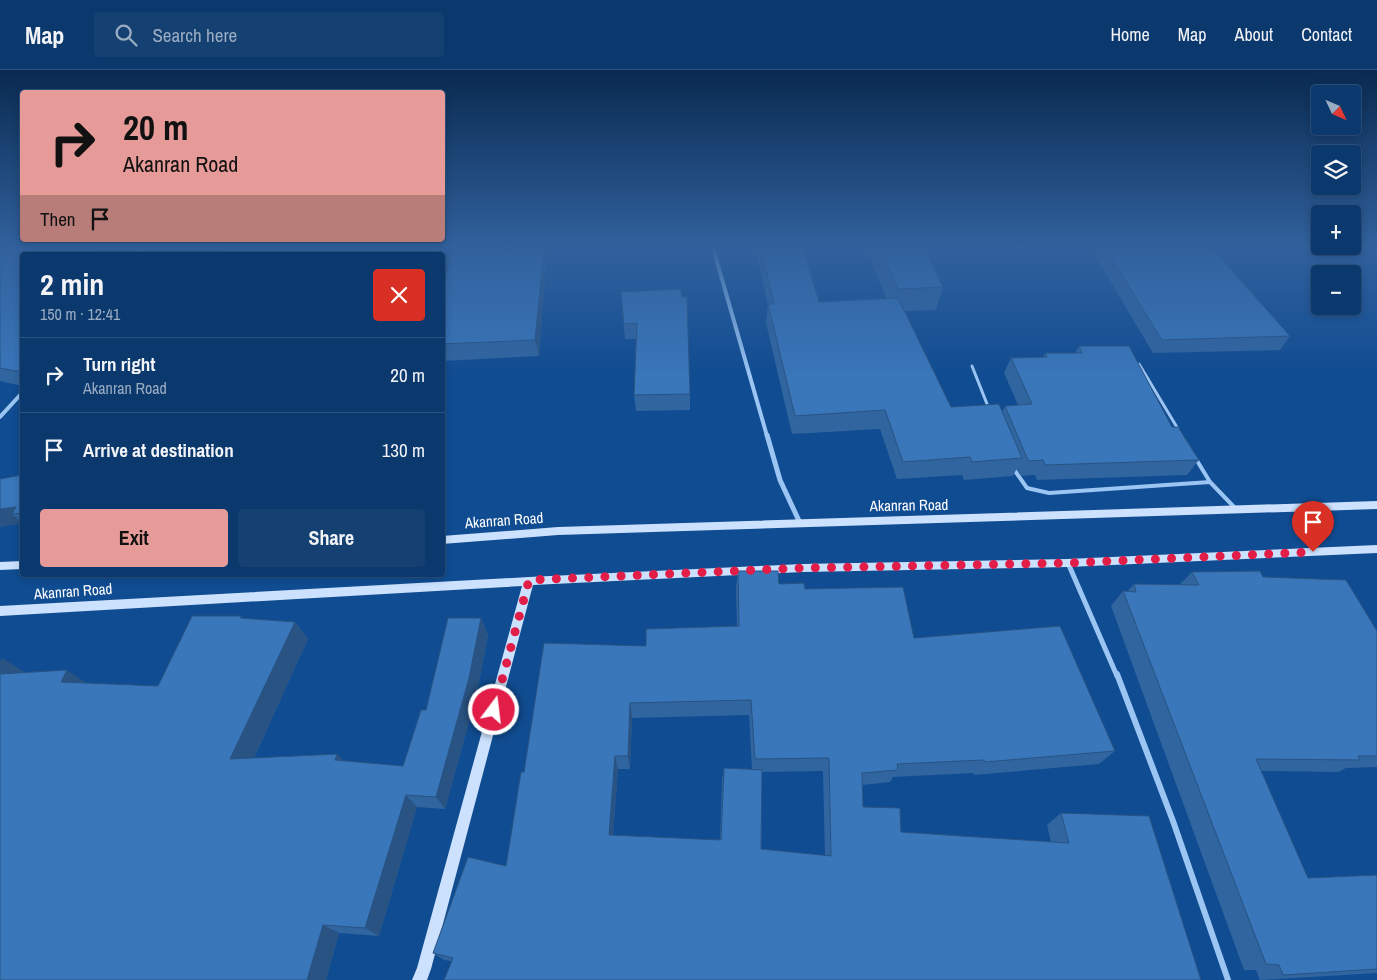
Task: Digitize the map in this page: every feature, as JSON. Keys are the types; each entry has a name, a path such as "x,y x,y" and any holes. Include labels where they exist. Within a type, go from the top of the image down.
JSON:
{"main road":[{"name":"Akanran Road","path":"445,540 558,531 1377,505"},
{"name":"Akanran Road","path":"0,611 529,580 802,568 1068,563 1377,549"},
{"path":"0,566 20,565"},
{"path":"419,980 424,969 529,580"}],"street":[{"path":"726,290 780,480 800,523"},
{"path":"0,417 20,395"},
{"path":"1068,563 1096,622 1191,870 1228,980"}],"lane":[{"path":"1139,364 1179,431"},
{"path":"972,366 990,411"},
{"path":"1194,456 1210,482 1236,510"},
{"path":"1012,466 1016,475 1027,488 1049,493 1210,482"}],"building":[{"path":"0,290 20,290 20,372 0,368"},
{"path":"445,290 540,290 535,340 445,344"},
{"path":"681,290 682,297 687,297 690,394 634,395 637,323 624,324 621,292"},
{"path":"771,290 816,290 819,302 898,298 951,407 999,404 1022,458 972,462 970,457 903,462 885,410 795,416 768,304 774,304"},
{"path":"1131,290 1250,290 1290,336 1162,340"},
{"path":"1079,346 1129,346 1172,427 1178,427 1199,460 1045,465 1043,460 1029,461 1005,406 1032,404 1011,358 1047,357 1045,353 1082,353"},
{"path":"20,475 20,513 12,514 16,507 0,509 0,479"},
{"path":"738,571 778,571 779,584 804,583 805,589 903,587 914,638 1060,626 1115,751 985,762 984,760 897,764 898,770 862,773 863,807 900,808 901,832 1069,843 1061,813 1149,816 1201,980 444,980 453,958 433,953 468,857 506,866 521,772 524,772 544,643 646,646 646,629 739,626","holes":["751,700 755,759 829,758 831,856 761,849 762,770 724,768 721,840 609,835 615,756 628,756 630,703"]},
{"path":"1260,571 1263,577 1346,580 1377,631 1377,756 1358,756 1360,760 1256,759 1308,878 1377,875 1377,969 1283,975 1279,965 1266,964 1123,591 1136,592 1134,584 1199,585 1192,572"},
{"path":"192,616 241,616 240,618 295,622 230,759 337,754 335,760 403,766 421,710 426,710 448,618 481,618 469,678 436,797 406,795 365,928 323,925 307,980 0,980 0,674 67,670 61,682 158,686"}],"route":[{"path":"494,710 529,580 802,568 1068,563 1313,552"}]}
